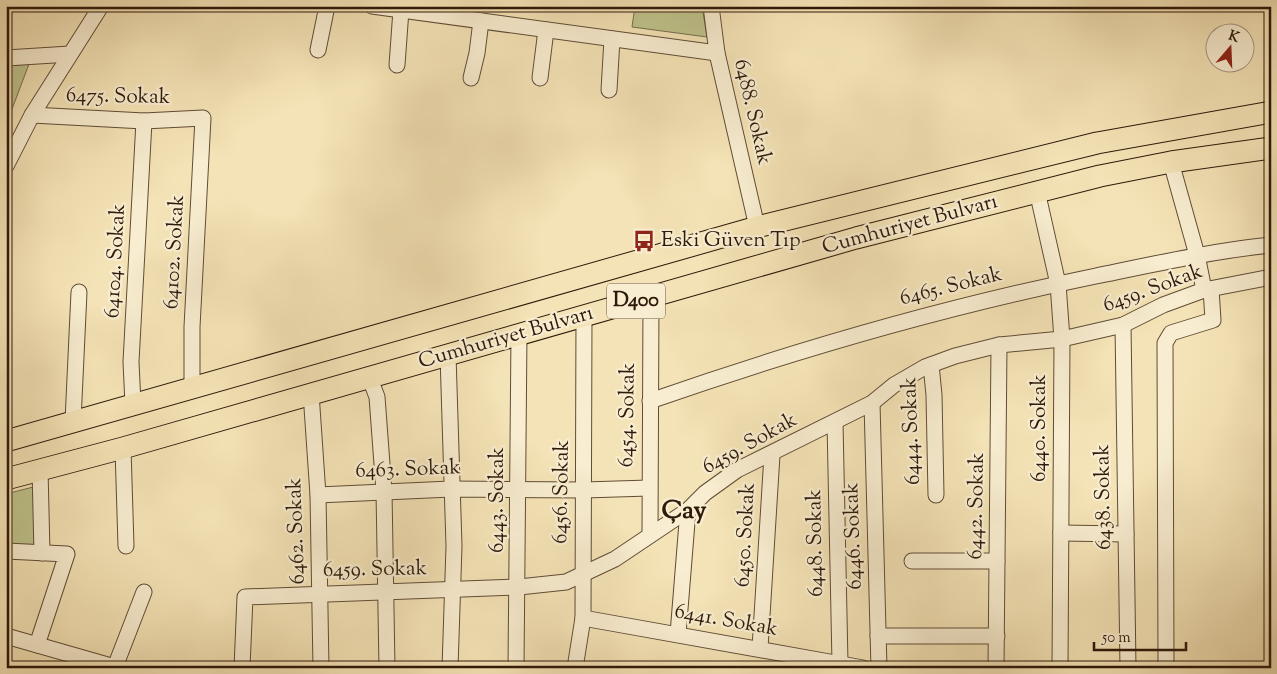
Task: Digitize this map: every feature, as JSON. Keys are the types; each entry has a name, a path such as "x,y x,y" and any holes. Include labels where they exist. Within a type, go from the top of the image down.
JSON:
{"highway":[{"name":"Cumhuriyet Bulvarı","path":"6,441 757,227 1097,143 1271,112"},
{"name":"Cumhuriyet Bulvarı","path":"6,479 123,448 369,376 448,355 519,332 584,316 856,238 1037,191 1171,162 1271,148"}],"street":[{"path":"6,166 32,116 101,6"},
{"path":"318,50 327,6"},
{"path":"372,6 717,53"},
{"name":"6488. Sokak","path":"711,6 717,53 757,227"},
{"path":"397,65 401,10"},
{"path":"471,78 477,53 481,21"},
{"path":"540,78 546,30"},
{"path":"609,90 612,39"},
{"path":"6,58 70,54"},
{"name":"6475. Sokak","path":"32,116 144,121 203,118"},
{"name":"64102. Sokak","path":"192,388 192,327 203,118"},
{"name":"64104. Sokak","path":"133,404 132,362 144,121"},
{"path":"1166,664 1165,343 1171,333 1213,320 1208,290 1171,162"},
{"name":"6440. Sokak","path":"1037,191 1058,284 1062,339 1060,668"},
{"name":"6465. Sokak","path":"650,401 761,362 862,332 1058,284 1197,255 1271,245"},
{"name":"6459. Sokak","path":"242,668 245,597 320,592 518,587 566,582 615,559 688,510 705,493 737,470 772,455 872,403 894,385 931,364 954,356 999,345 1062,339 1123,325 1163,305 1208,290 1271,277"},
{"path":"73,421 79,292"},
{"name":"6454. Sokak","path":"650,535 651,297"},
{"name":"6456. Sokak","path":"576,668 583,618 584,316"},
{"name":"6438. Sokak","path":"1123,325 1128,668"},
{"name":"6443. Sokak","path":"516,668 520,489 519,332"},
{"name":"6442. Sokak","path":"996,668 999,345"},
{"path":"448,355 454,546 450,668"},
{"name":"6444. Sokak","path":"931,364 934,395 936,495"},
{"path":"369,376 377,397 384,491 387,668"},
{"name":"6462. Sokak","path":"311,393 318,495 321,668"},
{"name":"6446. Sokak","path":"872,403 879,668"},
{"name":"6448. Sokak","path":"835,422 840,663"},
{"path":"123,448 126,546"},
{"name":"6450. Sokak","path":"760,648 772,455"},
{"path":"40,469 42,553"},
{"name":"6463. Sokak","path":"318,495 451,488 584,490 649,488"},
{"path":"678,634 688,510"},
{"path":"1061,533 1126,534"},
{"path":"6,551 67,554 38,645"},
{"path":"912,561 997,562"},
{"path":"6,636 117,667 144,592"},
{"name":"6441. Sokak","path":"583,618 760,648 863,668"},
{"path":"878,636 997,636"}],"green space":[{"path":"635,6 702,6 707,37 632,27"},
{"path":"29,64 6,125 6,66"},
{"path":"37,486 38,547 6,544 6,494"}],"place":[{"name":"Eski Güven Tıp","path":"644,241"}],"district":[{"name":"Çay","path":"684,511"}]}
